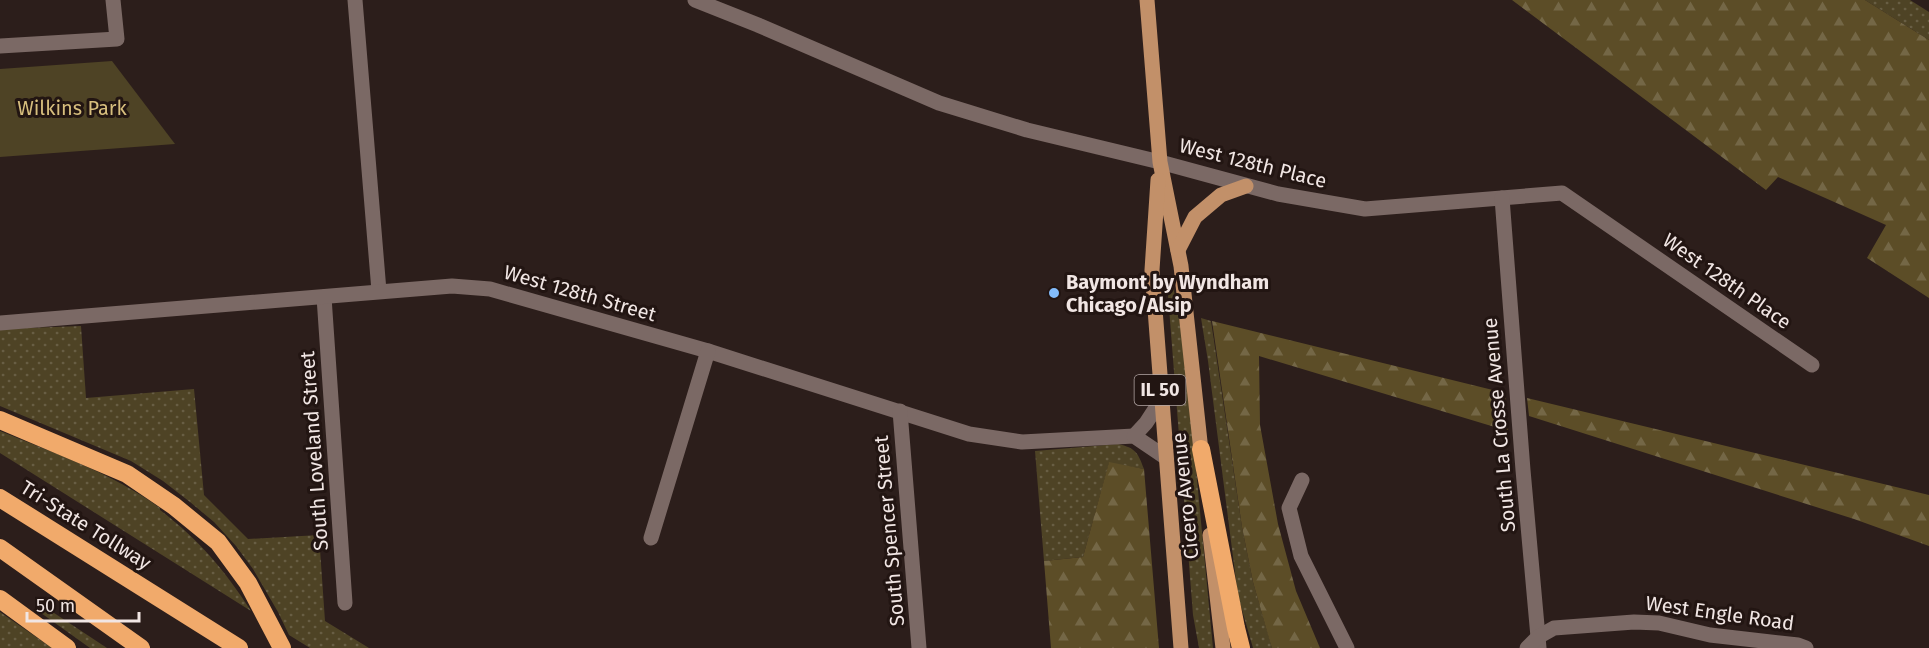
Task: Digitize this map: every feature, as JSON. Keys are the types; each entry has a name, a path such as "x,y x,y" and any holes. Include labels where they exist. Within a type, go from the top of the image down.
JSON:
{"highway":[{"path":"0,420 128,474 174,506 218,542 248,583 282,648"},
{"path":"1201,449 1236,628 1242,648"},
{"name":"Tri-State Tollway","path":"0,498 239,648"},
{"path":"0,548 141,648"},
{"path":"0,599 67,648"}],"main road":[{"name":"Cicero Avenue","path":"1148,0 1160,162 1181,266 1223,648"},
{"name":"Cicero Avenue","path":"1160,162 1152,270 1181,648"},
{"path":"1178,250 1195,217 1221,195 1246,186"}],"street":[{"path":"0,46 117,39 113,0"},
{"path":"355,0 379,291"},
{"name":"West 128th Place","path":"695,0 939,103 1027,130 1160,162 1278,194 1365,209 1562,193 1812,365"},
{"name":"South La Crosse Avenue","path":"1502,198 1539,642"},
{"name":"West 128th Street","path":"0,322 452,286 490,289 708,351 969,434 1022,442 1134,436"},
{"name":"South Loveland Street","path":"324,297 345,603"},
{"path":"651,538 708,351"},
{"path":"1161,400 1146,423 1134,436 1166,457"},
{"name":"South Spencer Street","path":"900,411 919,648"},
{"path":"1302,480 1289,508 1301,556 1347,648"},
{"name":"West Engle Road","path":"1527,648 1539,642 1554,628 1634,622 1659,623 1710,635 1798,645 1806,648"}],"green space":[{"path":"1512,0 1865,0 1929,40 1929,298 1867,258 1886,225 1778,177 1766,190"},
{"path":"1865,0 1910,0 1929,12 1929,40"},
{"name":"Wilkins Park","path":"112,61 175,144 0,157 0,69"},
{"path":"1172,281 1184,343 1213,648 1199,648 1193,615 1167,282"},
{"path":"1201,318 1211,321 1242,527 1253,582 1272,648 1253,648 1238,596"},
{"path":"1212,321 1505,393 1508,431 1259,356 1260,425 1278,524 1296,591 1320,648 1272,648 1270,642 1253,582 1242,527"},
{"path":"81,326 86,398 194,389 204,495 248,539 319,535 325,621 369,648 310,648 289,635 253,569 236,546 214,522 190,502 163,481 131,461 0,406 0,329"},
{"path":"1527,398 1929,495 1929,546 1854,519 1529,416"},
{"path":"0,431 103,474 160,508 210,556 251,611 0,453"},
{"path":"1118,444 1136,452 1144,469 1109,463 1083,557 1044,561 1035,451"},
{"path":"1109,462 1144,469 1159,648 1051,648 1044,561 1083,557"},
{"path":"45,607 107,648 90,648 41,613"},
{"path":"0,612 52,648 0,648"}],"place":[{"name":"Baymont by Wyndham Chicago/Alsip","path":"1054,293"}]}
